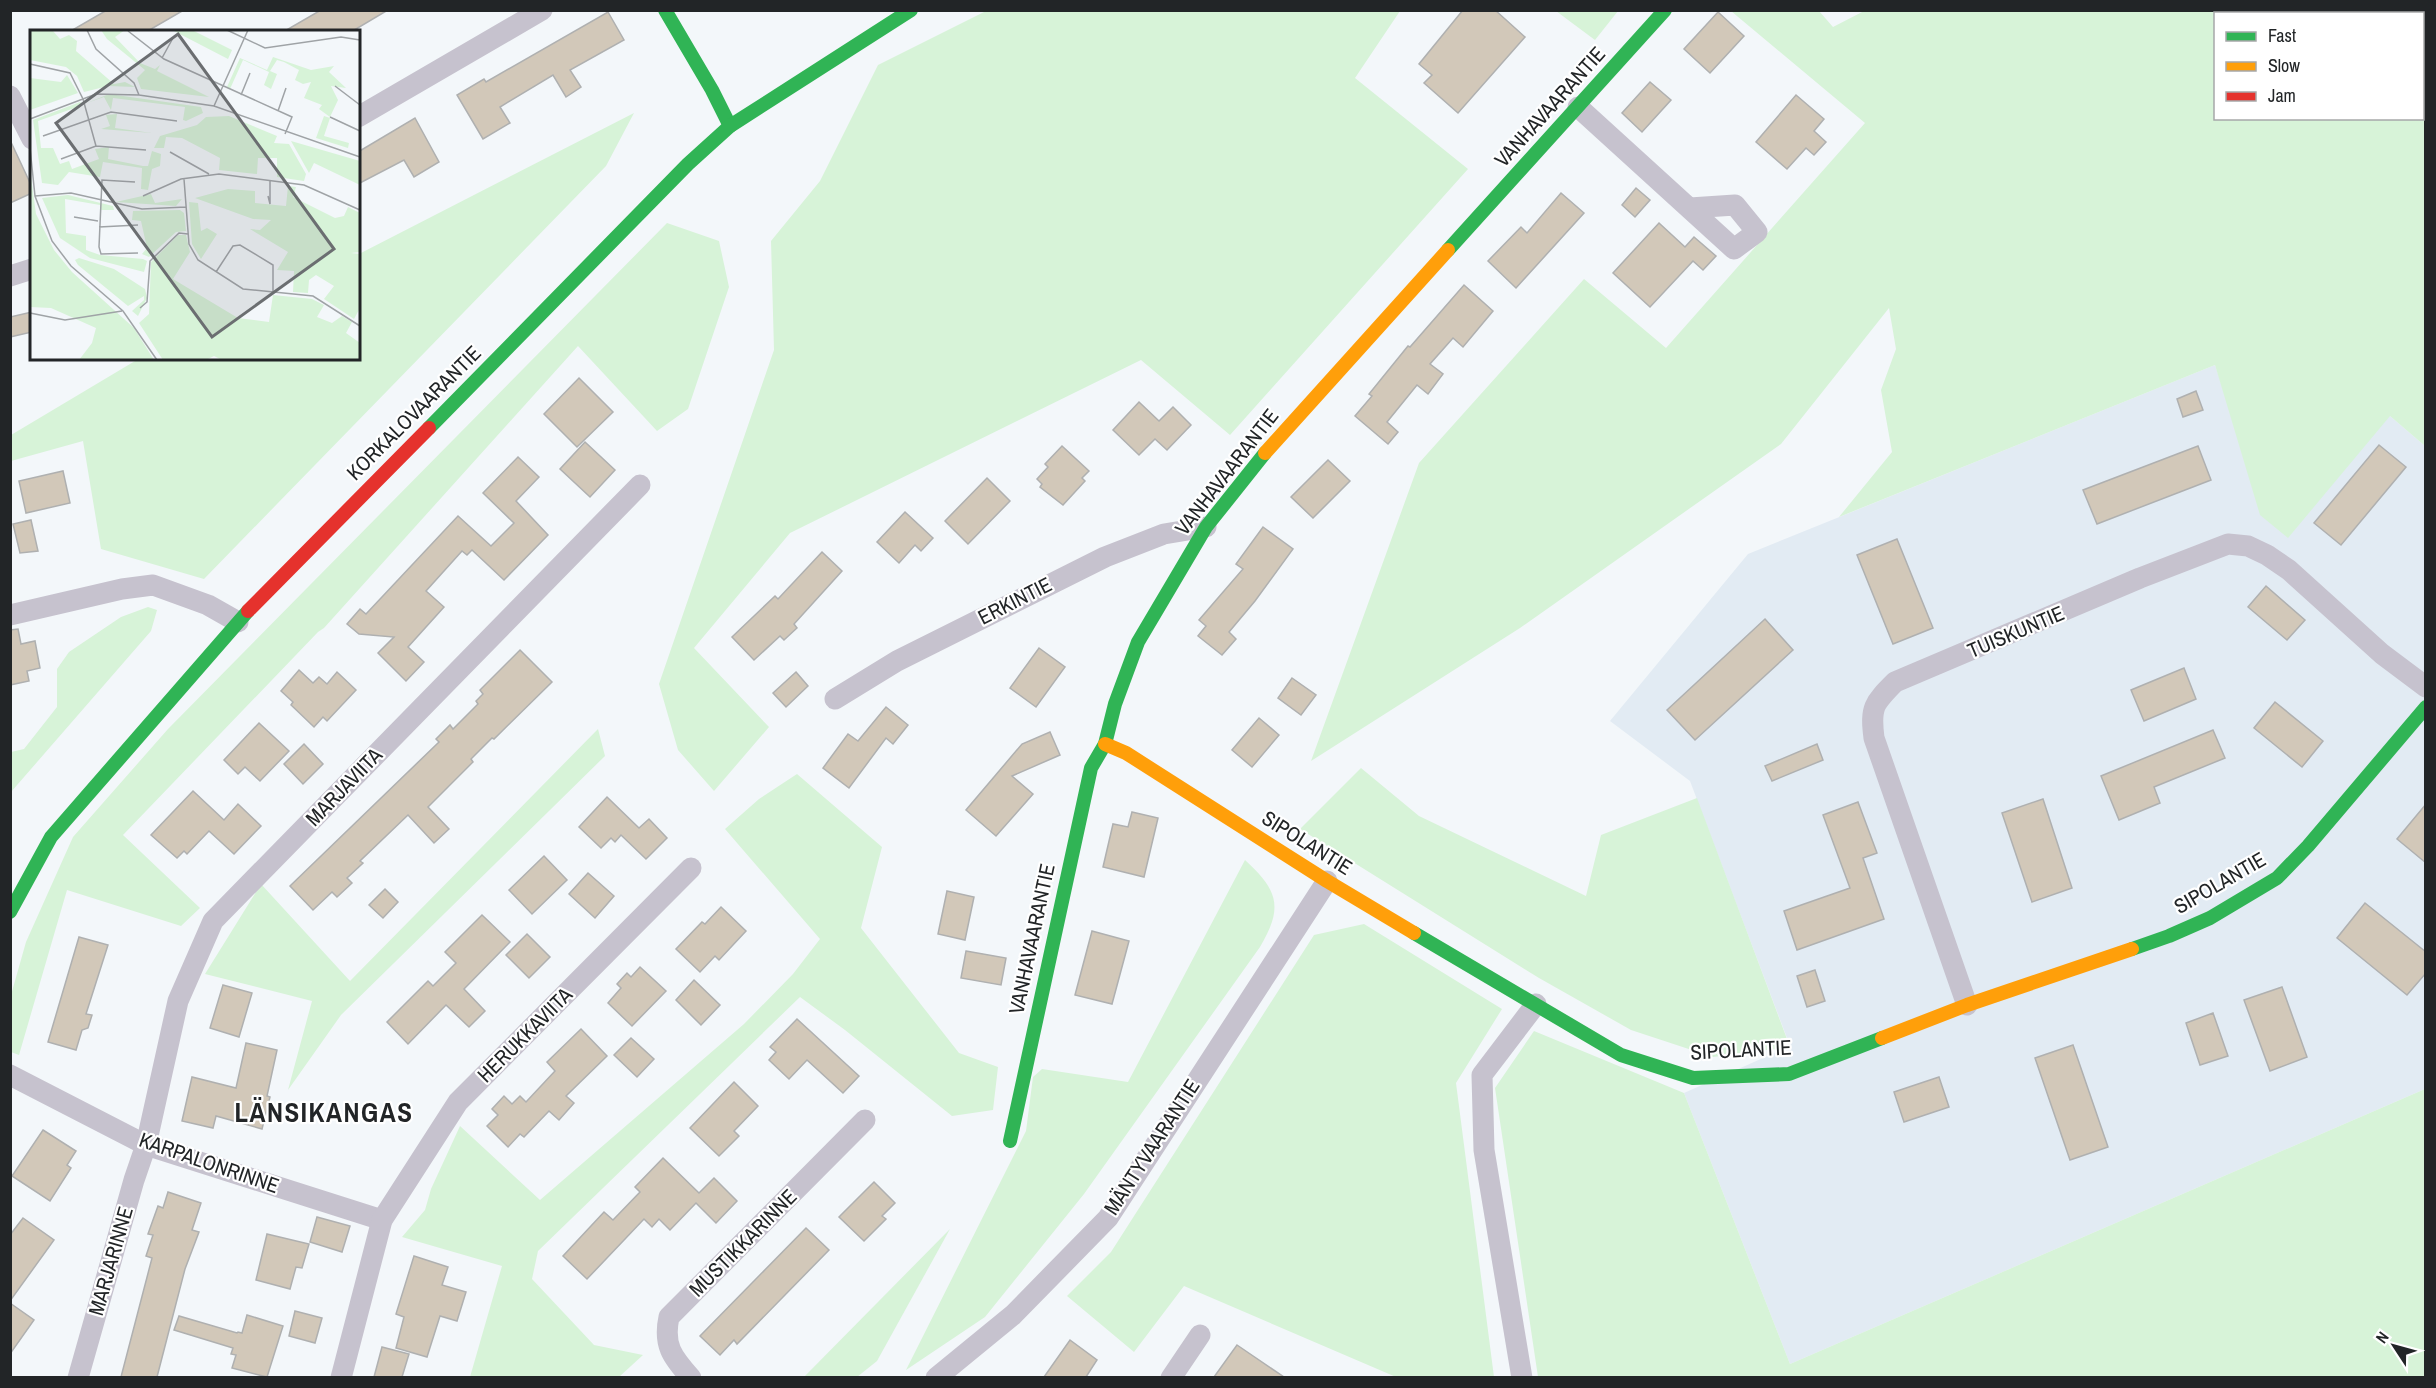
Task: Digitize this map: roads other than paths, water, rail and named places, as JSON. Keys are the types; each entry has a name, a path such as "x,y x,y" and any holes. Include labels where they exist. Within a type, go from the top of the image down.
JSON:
{"street":[{"path":"360,116 542,10"},
{"path":"665,10 712,90 730,126"},
{"name":"KORKALOVAARANTIE","path":"10,912 51,837 238,622 688,164 730,126 911,10"},
{"name":"VANHAVAARANTIE","path":"1010,1141 1091,768 1105,744 1115,704 1138,642 1206,527 1265,453 1665,10"},
{"path":"10,96 30,135"},
{"path":"1578,107 1690,208"},
{"path":"10,276 30,270"},
{"name":"MARJAVIITA","path":"146,1145 178,1001 213,921 640,484"},
{"name":"ERKINTIE","path":"835,699 897,661 1095,562 1164,534 1206,527"},
{"name":"TUISKUNTIE","path":"1967,1005 1874,738 1871,715 1880,698 1896,682 2178,562 2228,544 2248,546 2267,555 2289,570 2382,654 2426,687"},
{"path":"10,615 122,589 153,585 208,605 238,622"},
{"name":"SIPOLANTIE","path":"1105,744 1126,753 1327,881 1621,1055 1693,1078 1789,1074 1967,1005 2169,936 2210,918 2277,878 2308,846 2426,707"},
{"name":"HERUKKAVIITA","path":"340,1377 382,1220 459,1102 691,868"},
{"name":"MÄNTYVAARANTIE","path":"936,1377 1013,1315 1108,1218 1327,881"},
{"path":"1522,1377 1484,1150 1482,1075 1536,1005"},
{"name":"KARPALONRINNE","path":"10,1075 146,1145 382,1220"},
{"name":"MUSTIKKARINNE","path":"691,1377 671,1354 666,1335 669,1317 865,1120"},
{"name":"MARJARINNE","path":"78,1377 146,1145"},
{"path":"1171,1377 1200,1335"}],"district":[{"name":"LÄNSIKANGAS","path":"324,1113"}]}
